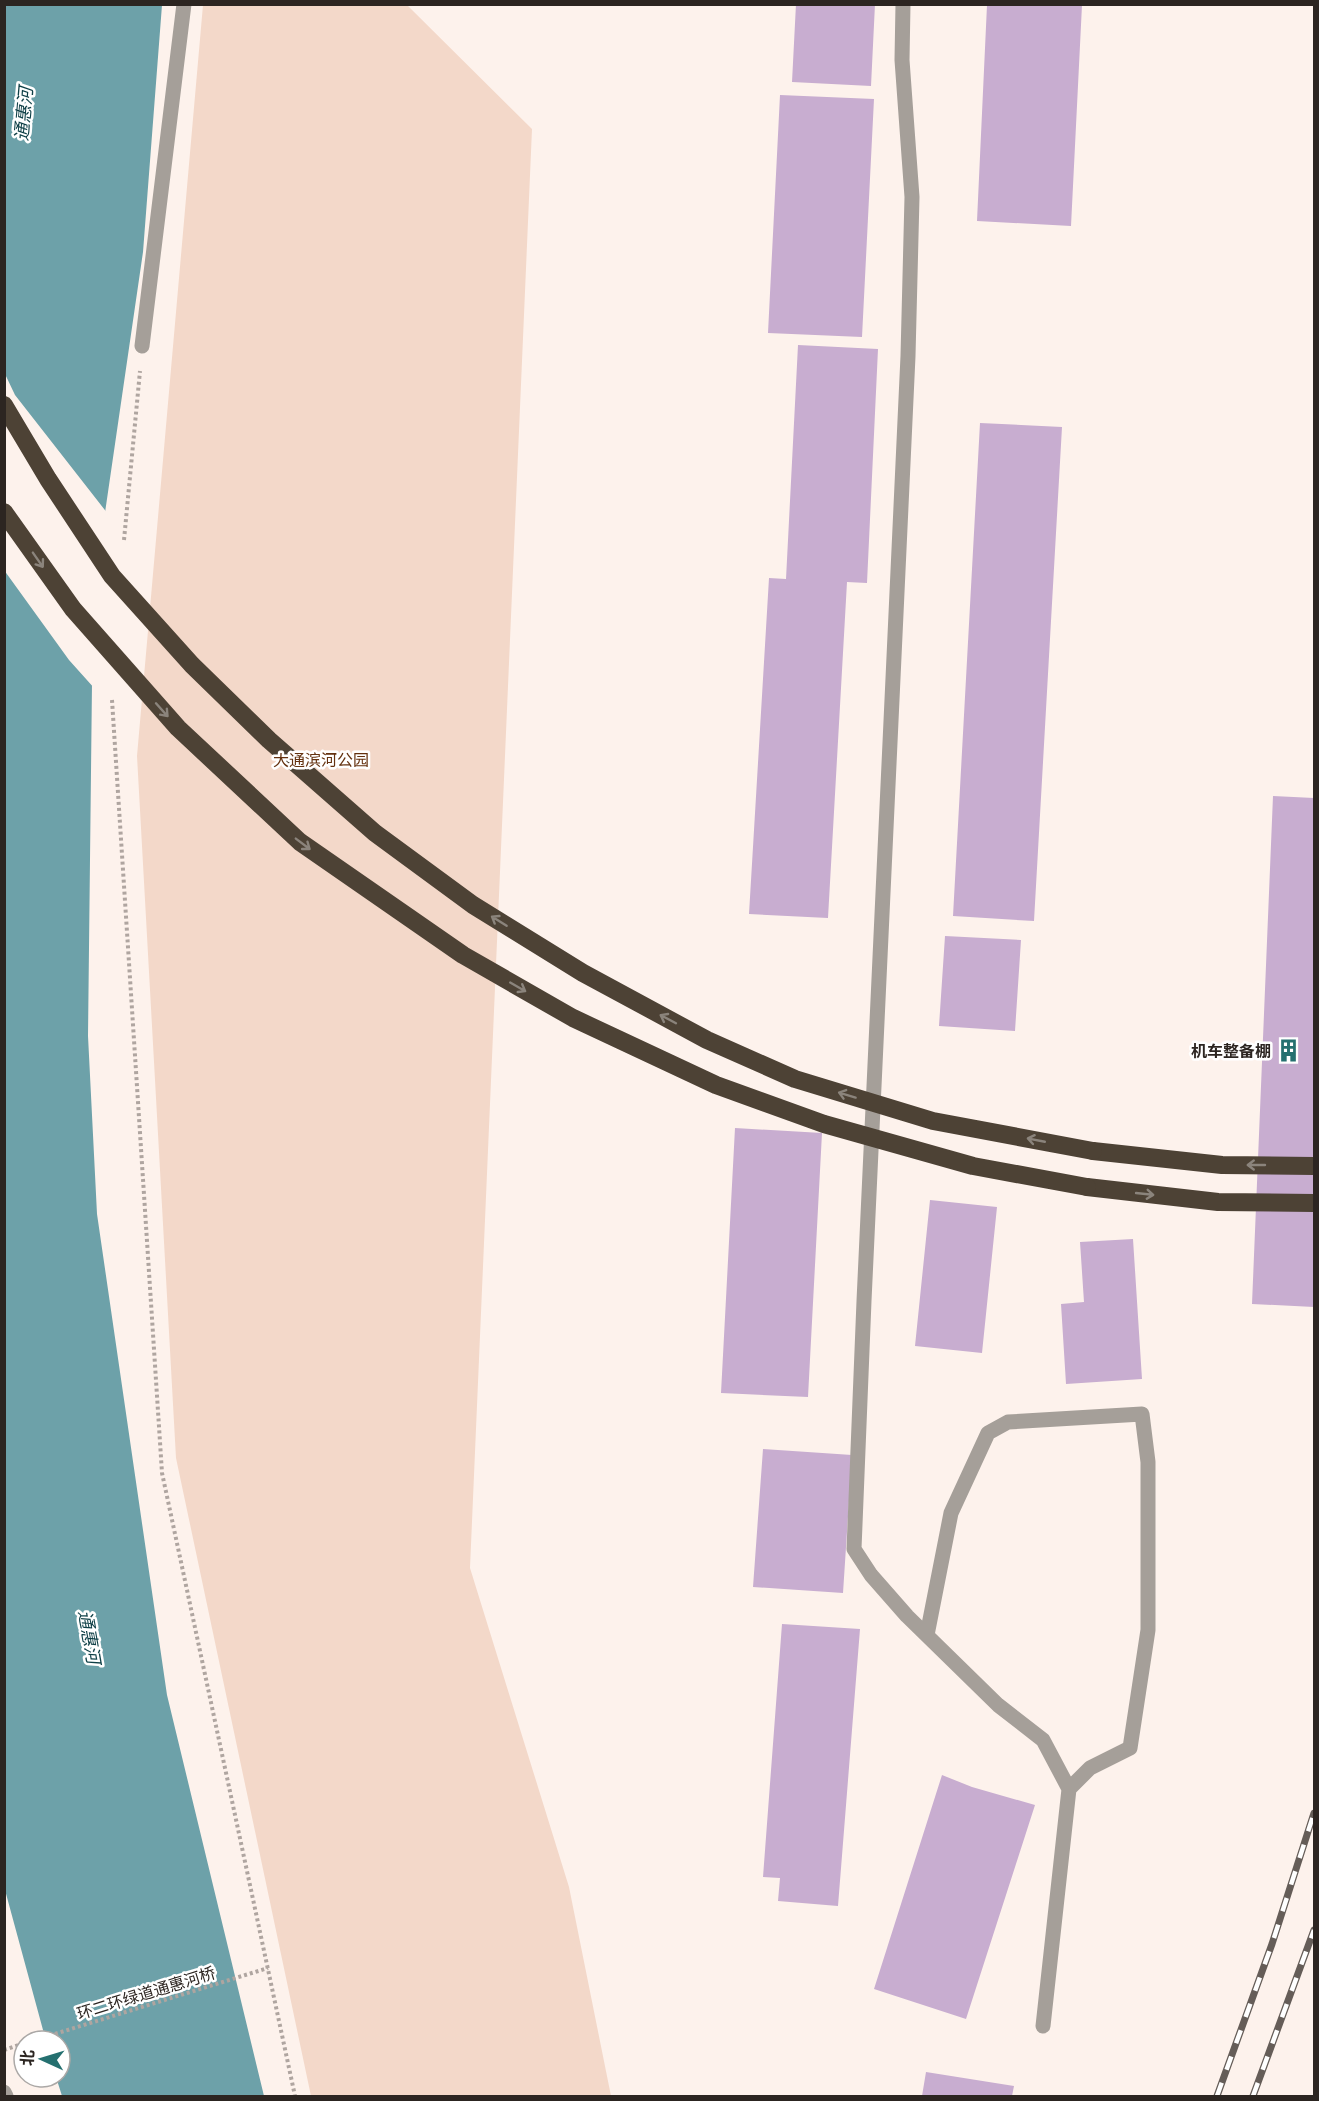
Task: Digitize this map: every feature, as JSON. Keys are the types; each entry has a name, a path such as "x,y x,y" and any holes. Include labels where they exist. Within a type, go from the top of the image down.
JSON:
{"highway":[{"path":"4,405 48,479 112,576 200,673 269,740 375,833 473,904 583,973 707,1040 795,1079 933,1121 1094,1151 1222,1165 1314,1166"},
{"path":"4,512 73,609 178,728 300,843 463,955 573,1018 716,1085 824,1124 973,1166 1087,1187 1170,1197 1218,1202 1314,1203"}],"street":[{"path":"142,346 184,4"},
{"path":"903,4 902,60 912,197 908,356 854,1549 871,1575 927,1635 998,1705 1043,1740 1068,1789 1043,2026"},
{"path":"927,1635 951,1513 988,1433 1008,1422 1143,1414 1148,1462 1148,1630 1130,1748 1090,1768 1068,1789"}],"path":[{"path":"124,543 142,346"},
{"path":"111,694 162,1473 295,2097"},
{"name":"环二环绿道通惠河桥","path":"71,2029 268,1968"}],"green space":[{"name":"大通滨河公园","path":"203,5 407,5 532,129 470,1568 569,1887 611,2096 311,2096 176,1458 137,756"}],"water":[{"name":"通惠河","path":"4,5 162,5 143,252 93,595 88,1036 97,1214 167,1695 264,2096 62,2096 60,2089 72,2089 72,2029 43,2029 5,1890"}],"pier":[{"path":"5,374 15,395 108,514 96,595 95,689 69,660 4,570"}],"building":[{"path":"796,4 875,4 871,86 792,82"},
{"path":"987,5 1082,5 1071,226 977,221"},
{"path":"780,95 874,99 862,337 768,333"},
{"path":"798,345 878,349 867,583 847,582 828,918 749,914 769,578 786,579"},
{"path":"980,423 1062,427 1034,921 953,916"},
{"name":"机车整备棚","path":"1273,796 1314,798 1314,1307 1252,1304"},
{"path":"945,936 1021,940 1015,1031 939,1026"},
{"path":"735,1128 822,1133 808,1397 721,1393"},
{"path":"930,1200 997,1207 982,1353 915,1346"},
{"path":"1133,1239 1142,1379 1066,1384 1061,1304 1084,1302 1080,1242"},
{"path":"763,1449 852,1455 843,1593 753,1587"},
{"path":"782,1624 860,1629 838,1906 778,1901 780,1878 763,1877"},
{"path":"942,1775 972,1787 1035,1805 966,2019 874,1989"},
{"path":"926,2072 1014,2086 1012,2096 922,2096"}],"railway":[{"path":"1217,2096 1272,1944 1314,1813"},
{"path":"1253,2096 1314,1930"}],"place":[{"name":"机车整备棚","path":"1289,1051"}]}
